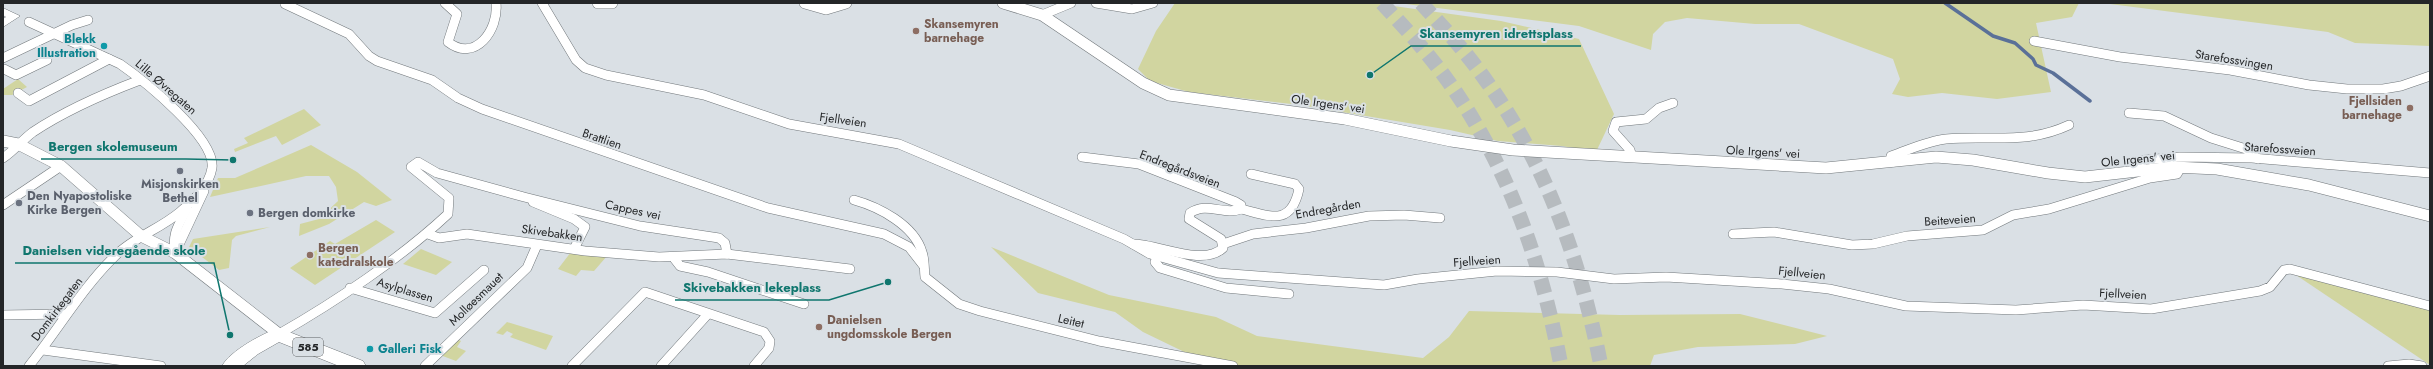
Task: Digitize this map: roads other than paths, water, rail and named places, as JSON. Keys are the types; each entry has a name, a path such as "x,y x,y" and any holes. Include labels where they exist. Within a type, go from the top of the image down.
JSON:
{"main road":[{"path":"3,24 14,16 6,11"},
{"name":"585","path":"231,366 252,349 279,334 357,366"}],"street":[{"path":"445,3 457,14 448,42 452,47 458,48 476,45 485,40 498,16 496,3"},
{"name":"Fjellveien","path":"542,3 576,60 585,68 606,75 704,95 789,124 899,144 1134,244 1135,248 1158,256 1218,272 1384,285 1411,280 1497,272 1557,272 1614,279 1666,277 1816,287 1906,306 2016,310 2083,305 2168,307 2196,300 2260,291 2270,287 2284,270 2290,269 2430,306"},
{"path":"598,3 612,3"},
{"path":"805,3 826,9 846,3"},
{"name":"Ole Irgens' vei","path":"1003,3 1042,15 1143,83 1169,95 1345,119 1488,147 1826,168 1865,166 1934,157 1954,158 2044,174 2085,177 2121,175 2143,171 2181,168 2214,169 2274,177 2430,216"},
{"path":"1042,15 1071,3"},
{"path":"1096,3 1132,10 1145,7 1153,3"},
{"name":"Brattlien","path":"286,4 348,34 369,56 377,61 432,80 458,98 482,109 538,130 768,208 884,234 908,247 923,265"},
{"path":"3,58 56,34 72,25 88,20"},
{"name":"Lille Øvregaten","path":"28,22 109,59 129,70 188,121 210,150 211,177 206,187"},
{"name":"Starefossvingen","path":"2034,41 2120,57 2195,66 2308,85 2347,89 2383,89 2401,86 2430,76"},
{"path":"18,93 29,101 109,59"},
{"path":"4,69 16,74 47,60"},
{"path":"3,158 15,150 18,144 82,105 140,80"},
{"path":"1632,157 1632,153 1613,131 1616,122 1646,119 1659,108 1673,103"},
{"path":"2129,113 2164,116 2211,138 2246,150 2258,159"},
{"path":"1893,162 1891,156 1894,154 1940,140 2029,139 2045,136 2069,125"},
{"path":"3,141 18,144 61,166 140,236 175,253 279,334 304,320 428,234"},
{"name":"Endregårdsveien","path":"1082,157 1128,162 1150,168 1236,202 1241,205 1241,209"},
{"name":"Starefossveien","path":"2143,171 2139,165 2144,160 2204,157 2258,159 2430,172"},
{"name":"Cappes vei","path":"428,234 448,214 450,202 446,194 411,167 418,162 423,163 437,173 524,197 640,226 719,238 725,243 727,254"},
{"path":"3,205 61,166"},
{"name":"Beiteveien","path":"1733,234 1774,232 1852,245 1873,244 1906,236 1983,230 2013,215 2048,209 2150,178 2177,174 2180,172 2181,168"},
{"name":"Endregården","path":"1134,244 1144,242 1209,257 1221,252 1223,244 1221,239 1189,219 1190,214 1195,209 1219,208 1234,212 1241,209 1275,217 1289,213 1296,202 1299,189 1295,184 1251,174"},
{"path":"175,253 180,246 206,187"},
{"path":"175,253 173,239 175,231 193,200 206,187"},
{"name":"Cappes vei","path":"524,197 582,223 585,227 574,249"},
{"name":"Domkirkegaten","path":"29,366 43,350 66,314 114,257 140,236 170,219 193,200"},
{"path":"854,200 876,208 910,234 921,248 924,256 923,265"},
{"name":"Endregården","path":"1223,244 1242,235 1257,232 1306,228 1379,214 1418,215 1440,218"},
{"name":"Skivebakken","path":"428,234 439,238 467,234 574,249 673,257 727,254 850,270"},
{"name":"Molløesmauet","path":"425,366 527,268 537,244"},
{"path":"1158,256 1156,265 1160,268 1205,283 1236,290 1289,294"},
{"path":"673,257 680,266 708,272 804,304"},
{"name":"Leitet","path":"923,265 924,277 937,288 959,304 980,312 1099,341 1233,366"},
{"name":"Asylplassen","path":"350,288 434,313 484,270"},
{"path":"572,366 645,292 764,332 770,341 769,348 754,366"},
{"path":"3,315 66,314"},
{"path":"661,366 708,314"},
{"path":"43,350 110,363 157,366"},
{"path":"2388,366 2409,364 2422,366"}],"waterway":[{"path":"1945,3 1993,36 2015,43 2033,59 2036,65 2053,73 2090,101"}],"tunnel":[{"path":"1382,3 1416,41 1448,81 1470,114 1489,147 1506,182 1533,254 1544,291 1561,366"},
{"path":"1421,3 1455,41 1487,82 1509,114 1545,182 1572,254 1593,328 1601,366"}],"place":[{"name":"Skansemyren barnehage","path":"916,31"},
{"name":"Blekk Illustration","path":"104,46"},
{"name":"Skansemyren idrettsplass","path":"1370,75"},
{"name":"Fjellsiden barnehage","path":"2410,108"},
{"name":"Bergen skolemuseum","path":"233,160"},
{"name":"Misjonskirken Bethel","path":"180,171"},
{"name":"Den Nyapostoliske Kirke Bergen","path":"19,203"},
{"name":"Bergen domkirke","path":"250,213"},
{"name":"Bergen katedralskole","path":"310,255"},
{"name":"Skivebakken lekeplass","path":"888,282"},
{"name":"Danielsen ungdomsskole Bergen","path":"819,327"},
{"name":"Danielsen videregående skole","path":"230,335"},
{"name":"Galleri Fisk","path":"370,349"}]}
